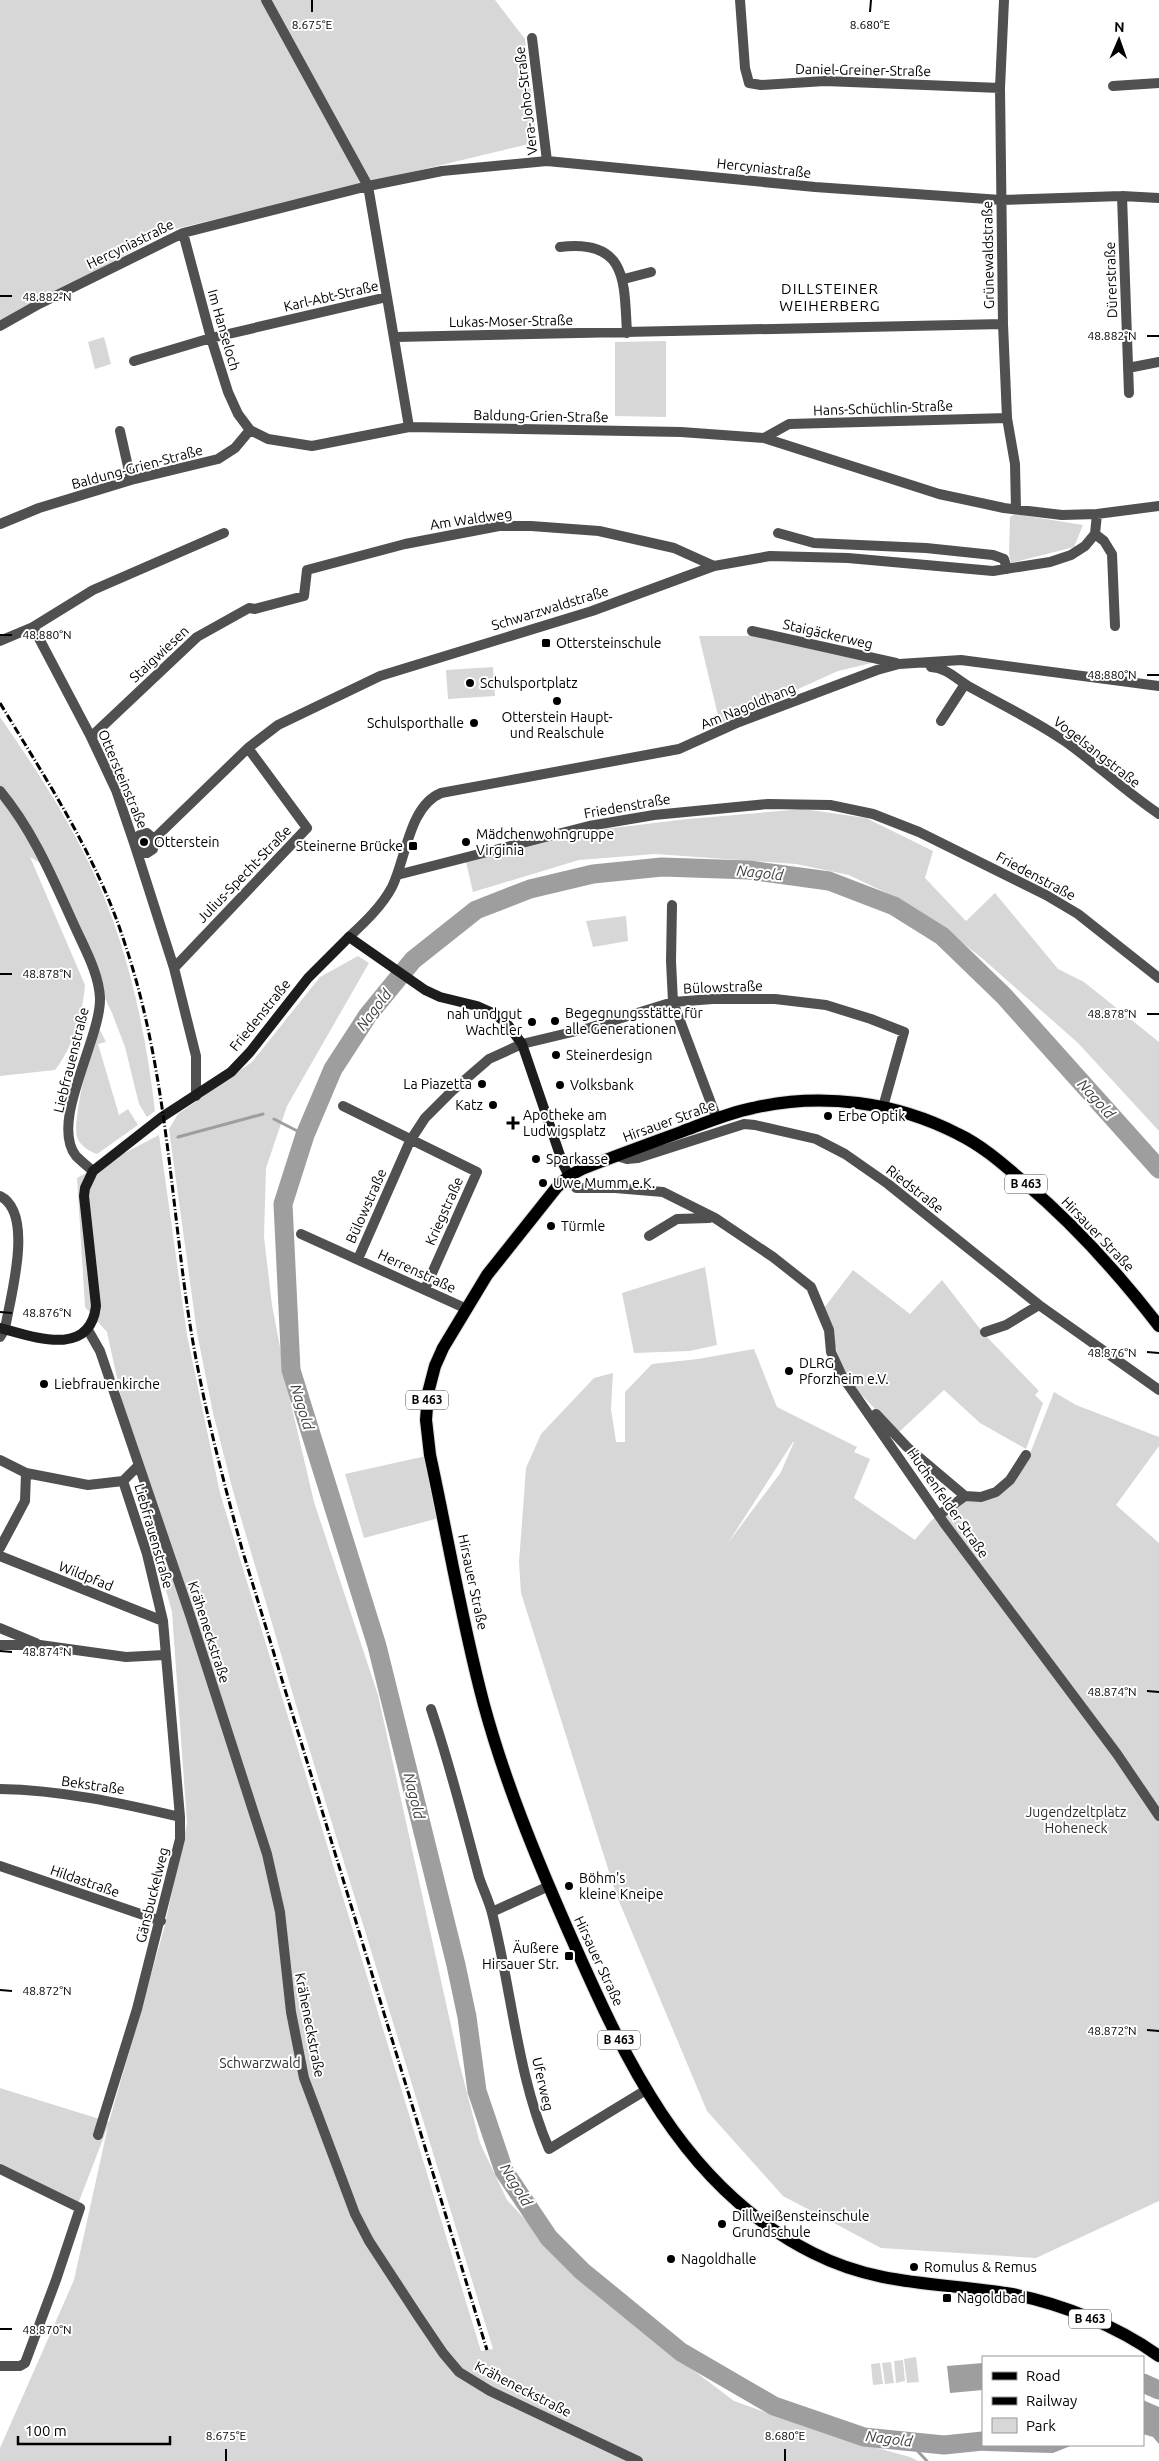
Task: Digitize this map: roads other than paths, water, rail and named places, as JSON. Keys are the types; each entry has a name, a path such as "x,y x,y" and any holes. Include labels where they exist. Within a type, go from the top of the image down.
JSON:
{"main road":[{"name":"Hirsauer Straße","path":"1159,1326 1098,1251 1010,1170 960,1134 921,1118 883,1107 832,1101 791,1102 754,1108 717,1119 569,1176 556,1187 487,1275 443,1348 430,1381 426,1407 428,1441 484,1705 510,1791 549,1886 603,2007 646,2090 671,2130 699,2164 730,2194 770,2227 813,2253 877,2278 1002,2293 1040,2301 1114,2330 1159,2356"}],"street":[{"path":"266,0 368,186 387,297"},
{"name":"Daniel-Greiner-Straße","path":"740,0 745,68 749,83 761,85 825,81 1000,88"},
{"name":"Grünewaldstraße","path":"1004,0 1000,88 1003,324 1007,418 1015,464 1016,509"},
{"name":"Vera-Joho-Straße","path":"532,38 547,161"},
{"path":"1113,86 1159,83"},
{"name":"Hercyniastraße","path":"0,326 39,304 183,233 368,186 442,171 547,161 815,187 1001,200 1122,196 1159,198"},
{"name":"Dürerstraße","path":"1122,196 1128,393"},
{"name":"Im Hanseloch","path":"183,233 211,338 228,392 238,414 250,430"},
{"path":"560,247 575,245 592,247 613,259 624,279 627,333"},
{"path":"624,279 651,272"},
{"name":"Karl-Abt-Straße","path":"134,361 211,338 387,297 396,337 409,427"},
{"name":"Lukas-Moser-Straße","path":"396,337 1003,324"},
{"path":"1128,368 1159,362"},
{"name":"Hans-Schüchlin-Straße","path":"764,438 790,424 1007,418"},
{"name":"Baldung-Grien-Straße","path":"0,524 40,508 131,480 218,459 235,448 250,430 268,439 282,443 312,446 409,427 681,432 764,438 939,494 1016,509 1062,514 1097,514"},
{"path":"120,431 131,480"},
{"path":"1115,626 1112,554 1104,541 1095,534 1097,514 1159,506"},
{"name":"Am Waldweg","path":"255,609 304,596 307,570 404,544 499,526 531,526 600,531 674,548 714,566"},
{"path":"0,641 33,627 93,590 224,533"},
{"path":"778,533 814,543 926,548 993,555 1004,559 1007,569"},
{"name":"Schwarzwaldstraße","path":"135,846 142,852 147,853 153,849 154,839 248,748 278,725 380,676 592,612 714,566 770,556 792,555 993,571 1050,562 1072,555 1095,534"},
{"name":"Staigwiesen","path":"91,737 196,637 249,608 255,609"},
{"name":"Ottersteinstraße","path":"33,627 91,737 116,790 174,968 196,1056 196,1096"},
{"name":"Staigäckerweg","path":"752,631 899,664"},
{"name":"Am Nagoldhang","path":"397,875 417,819 427,803 437,795 679,749 739,722 876,670 899,664 961,660 1159,686"},
{"name":"Vogelsangstraße","path":"899,664 942,668 965,684 1040,725 1067,743 1131,796 1159,814"},
{"path":"941,721 965,684"},
{"name":"Julius-Specht-Straße","path":"174,968 308,828 248,748"},
{"name":"Liebfrauenstraße","path":"0,791 12,806 46,862 93,967 100,999 98,1015 71,1108 68,1134 75,1155 93,1171"},
{"name":"Friedenstraße","path":"93,1171 162,1118 230,1072 250,1052 308,978 375,911 392,887 397,875 589,826 646,816 768,804 830,805 873,814 919,832 1046,894 1078,914 1159,978"},
{"path":"672,905 671,961 673,1002 717,1119"},
{"path":"349,937 425,990 440,997 477,1006 495,1014 508,1025 522,1044 569,1176"},
{"name":"Bülowstraße","path":"358,1259 410,1141 426,1118 452,1091 490,1059 522,1044 589,1028 673,1002 712,999 775,999 826,1005 871,1018 904,1032 883,1107"},
{"path":"343,1106 410,1141"},
{"name":"Riedstraße","path":"617,1156 628,1159 744,1124 816,1139 846,1154 888,1184 1039,1305 1159,1390"},
{"name":"Kriegstraße","path":"410,1141 477,1172 425,1289"},
{"path":"0,1196 7,1200 18,1219 19,1241 2,1331 58,1340 70,1340 81,1336 88,1330 95,1316 96,1300 84,1196 85,1188 93,1171"},
{"name":"Huchenfelder Straße","path":"569,1176 576,1188 615,1188 662,1192 715,1218 773,1257 811,1287 829,1330 831,1352 842,1376 939,1515 1117,1754 1159,1816"},
{"path":"649,1236 677,1219 715,1218"},
{"name":"Herrenstraße","path":"301,1234 467,1309"},
{"path":"985,1332 1006,1325 1039,1305"},
{"name":"Liebfrauenstraße","path":"88,1330 100,1352 138,1466 123,1481 147,1554 162,1621 164,1656"},
{"path":"863,1405 870,1408 907,1447 965,1496 981,1497 996,1492 1010,1480 1026,1455"},
{"path":"0,1460 26,1473 88,1485 123,1481"},
{"name":"Kräheneckstraße","path":"138,1466 190,1615 267,1854 280,1912 291,2012 304,2078 356,2214 369,2241 443,2353 459,2372 498,2395 638,2461"},
{"path":"0,1548 25,1501 26,1473"},
{"path":"939,1515 965,1496"},
{"name":"Wildpfad","path":"0,1556 162,1621"},
{"path":"0,1628 40,1644"},
{"path":"0,1645 40,1644 126,1657 164,1656"},
{"name":"Gänsbuckelweg","path":"98,2135 161,1921 180,1839 180,1817 164,1656"},
{"name":"Uferweg","path":"431,1709 448,1759 480,1878 492,1912 530,2094 538,2124 549,2149 646,2090"},
{"name":"Bekstraße","path":"0,1789 120,1802 180,1817"},
{"name":"Hildastraße","path":"0,1866 161,1921"},
{"path":"492,1912 549,1886"},
{"path":"0,2169 80,2208 25,2363 20,2366 0,2366"}],"waterway":[{"name":"Nagold","path":"982,2441 944,2445 864,2437 774,2406 681,2352 582,2271 549,2238 504,2171 477,2091 467,2017 456,1965 377,1646 291,1370 283,1204 305,1135 333,1069 368,1015 413,960 476,910 530,889 593,874 662,867 749,870 829,881 894,906 942,936 1004,996 1159,1169"},
{"path":"178,1137 263,1114"},
{"path":"274,1119 305,1135"},
{"path":"1144,2383 1159,2390"},
{"path":"909,2442 927,2461"}],"railway":[{"path":"0,703 53,790 86,850 114,912 125,944 149,1032 164,1123 192,1336 204,1398 226,1489 242,1549 487,2350"}],"place":[{"name":"Ottersteinschule","path":"546,643"},
{"name":"Schulsportplatz","path":"470,683"},
{"name":"Otterstein Haupt- und Realschule","path":"557,701"},
{"name":"Schulsporthalle","path":"474,723"},
{"name":"Otterstein","path":"144,842"},
{"name":"Mädchenwohngruppe Virginia","path":"466,842"},
{"name":"Steinerne Brücke","path":"413,846"},
{"name":"Begegnungsstätte für alle Generationen","path":"555,1021"},
{"name":"nah und gut Wachtler","path":"532,1022"},
{"name":"Steinerdesign","path":"556,1055"},
{"name":"La Piazetta","path":"482,1084"},
{"name":"Volksbank","path":"560,1085"},
{"name":"Katz","path":"493,1105"},
{"name":"Erbe Optik","path":"828,1116"},
{"name":"Apotheke am Ludwigsplatz","path":"513,1123"},
{"name":"Sparkasse","path":"536,1159"},
{"name":"Uwe Mumm e.K.","path":"543,1183"},
{"name":"Türmle","path":"551,1226"},
{"name":"DLRG Pforzheim e.V.","path":"789,1371"},
{"name":"Liebfrauenkirche","path":"44,1384"},
{"name":"Böhm's kleine Kneipe","path":"569,1886"},
{"name":"Äußere Hirsauer Str.","path":"569,1956"},
{"name":"Dillweißensteinschule Grundschule","path":"722,2224"},
{"name":"Nagoldhalle","path":"671,2259"},
{"name":"Romulus & Remus","path":"914,2267"},
{"name":"Nagoldbad","path":"947,2298"}],"district":[{"name":"DILLSTEINER WEIHERBERG","path":"830,298"}],"park label":[{"name":"Jugendzeltplatz Hoheneck","path":"1076,1820"},
{"name":"Schwarzwald","path":"260,2063"}]}
